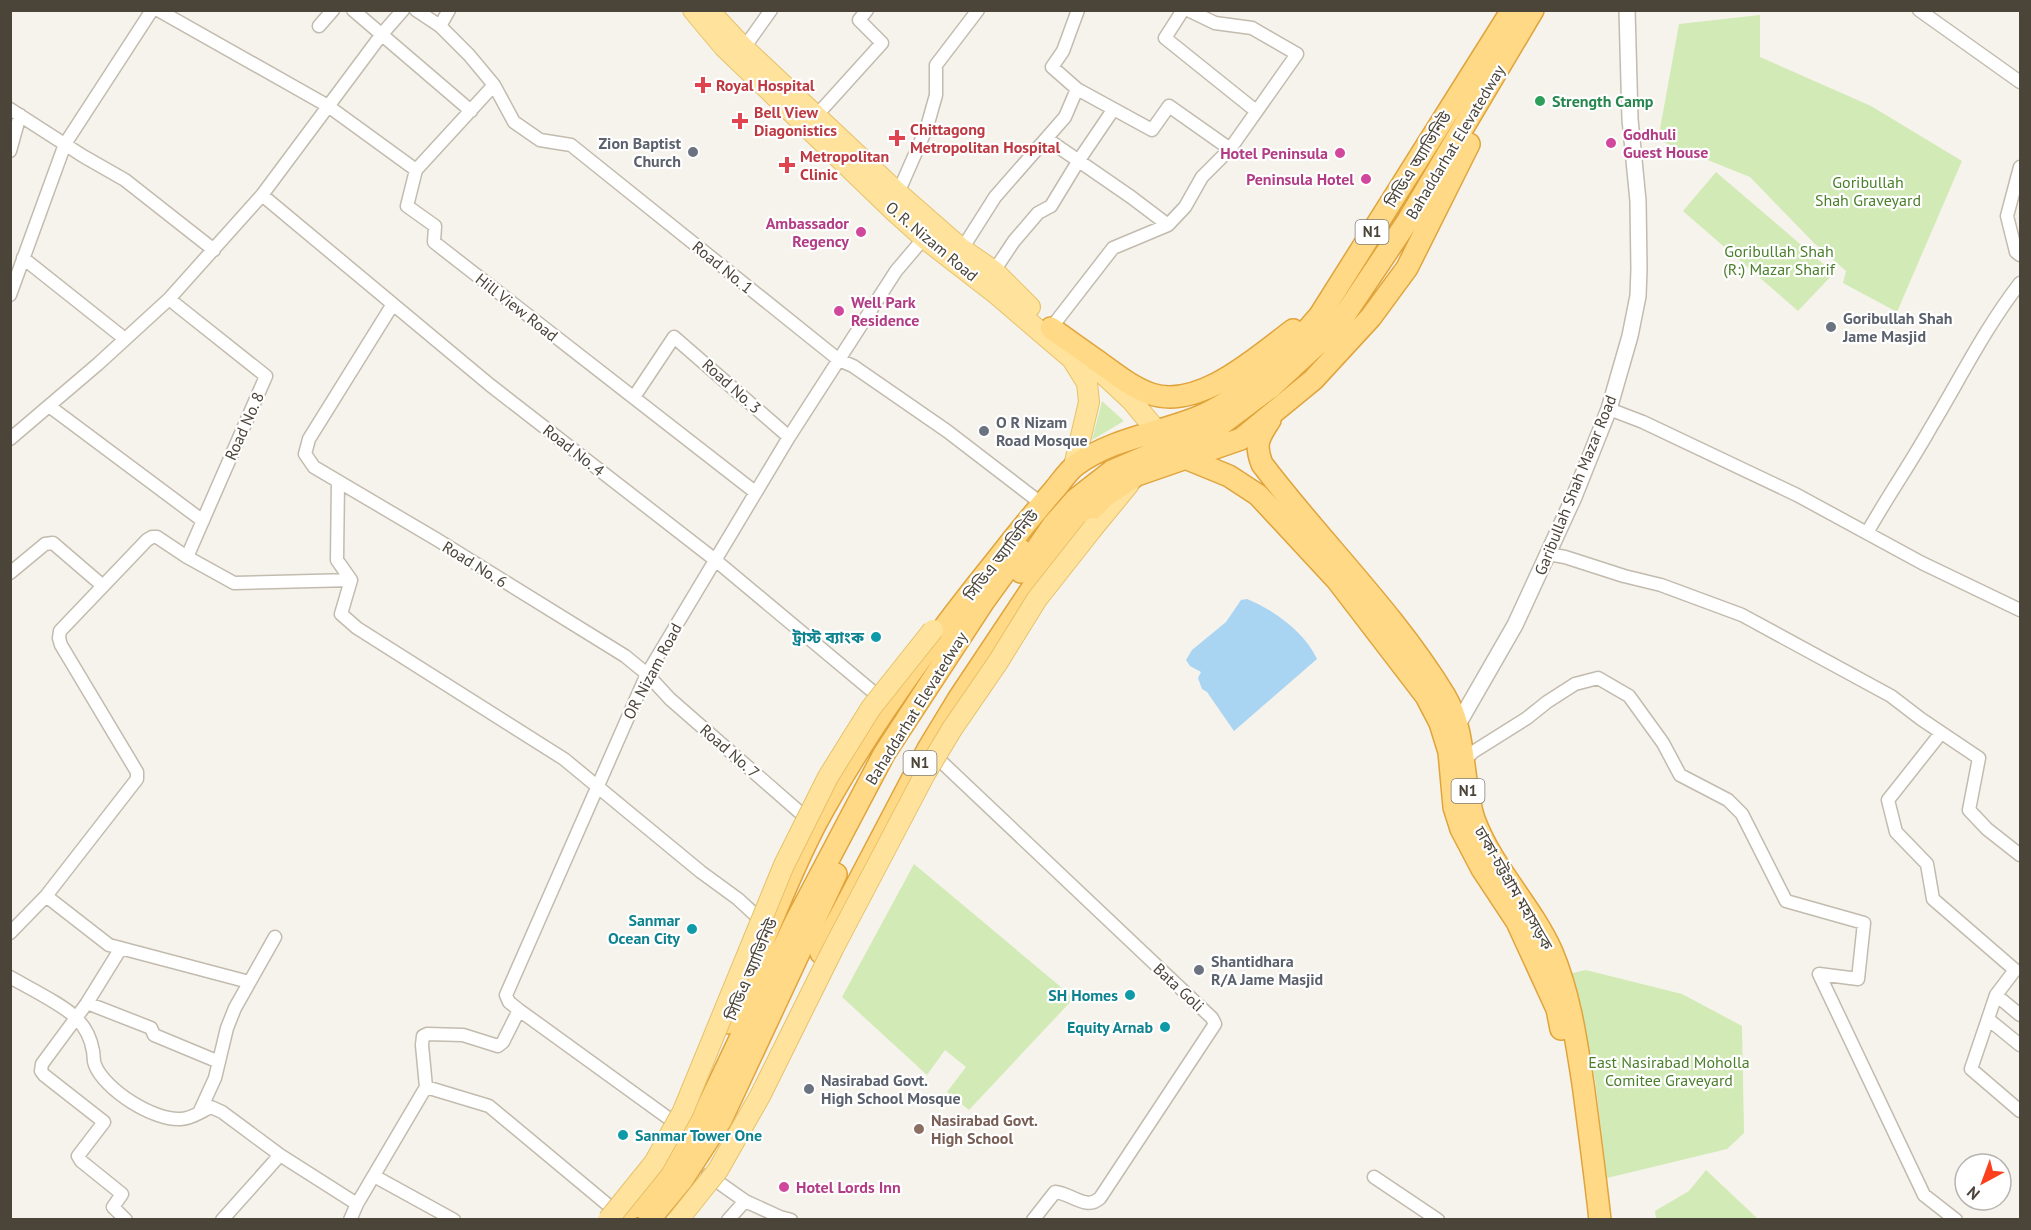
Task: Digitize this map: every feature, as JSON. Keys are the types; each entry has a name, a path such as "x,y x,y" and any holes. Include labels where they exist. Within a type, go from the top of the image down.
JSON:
{"highway":[{"name":"সিডিএ অ্যাভিনিউ","path":"621,1219 654,1175 682,1128 753,967 768,927 815,825 887,704 982,579 1074,466 1108,446 1195,418 1233,397 1286,353 1320,315 1512,10"},
{"name":"Bahaddarhat Elevatedway","path":"621,1219 674,1162 710,1102 795,923 884,754 984,601 1045,517 1068,490 1104,461 1219,415 1270,378 1331,315 1400,212 1521,10"},
{"name":"Bahaddarhat Elevatedway","path":"649,1220 682,1180 721,1120 839,868 891,771 930,705 1053,525 1076,499 1112,471 1220,425 1271,387 1338,325 1407,222 1533,10"},
{"name":"সিডিএ অ্যাভিনিউ","path":"672,1220 731,1133 767,1066 834,926 927,749 1069,533 1105,496 1137,475 1241,439 1313,380 1371,317 1407,268 1480,123 1548,10"},
{"path":"1051,328 1121,378 1150,393 1176,397 1195,392 1225,379 1296,328 1320,315"},
{"name":"ঢাকা-চট্টগ্রাম মহাসড়ক","path":"1277,409 1259,438 1257,449 1262,465 1347,566 1424,664 1446,699 1457,726 1465,760 1468,792 1474,819 1490,853 1541,930 1565,984 1578,1051 1600,1220"},
{"name":"ঢাকা-চট্টগ্রাম মহাসড়ক","path":"1185,458 1229,476 1258,495 1337,579 1426,696 1440,723 1449,752 1454,807 1461,829 1482,869 1517,922 1557,1009 1570,1073 1588,1220"}],"main road":[{"name":"O. R. Nizam Road","path":"693,10 724,47 924,238 995,293 1072,359 1087,383 1089,402 1074,466"},
{"path":"709,10 744,48 898,193 962,249 994,272 1051,328 1132,401 1156,430"},
{"path":"678,1220 718,1170 760,1096 832,948 946,738 998,662 1037,599 1137,475"},
{"path":"621,1219 683,1111 784,865 828,777 871,708 958,599 982,579"}],"street":[{"path":"10,295 65,144 152,10"},
{"path":"158,10 328,106 416,170 494,85"},
{"path":"319,27 333,10"},
{"path":"353,10 471,111"},
{"path":"10,440 169,299 214,250 262,195 382,34 403,10"},
{"name":"Road No. 1","path":"416,10 440,26 494,85 514,123 540,140 571,145 839,360 853,366 947,431 1042,504"},
{"path":"440,26 449,10"},
{"path":"744,48 771,10"},
{"path":"816,116 882,43 859,20 867,10"},
{"path":"898,193 927,128 936,95 936,65 978,10"},
{"path":"1078,10 1063,51 1052,68 1077,89 1152,130 1169,106 1230,149"},
{"path":"1183,10 1165,38 1256,111"},
{"path":"1051,328 1113,248 1168,225 1185,207 1202,177 1230,149 1297,54 1252,28 1215,23 1188,10"},
{"name":"Garibullah Shah Mazar Road","path":"1457,726 1515,625 1548,554 1609,409 1630,336 1638,296 1639,269 1638,201 1630,119 1627,10"},
{"path":"1919,10 2020,82"},
{"path":"962,249 995,196 1065,117 1077,89"},
{"path":"994,272 1014,241 1038,213 1051,207 1078,160 1113,110"},
{"path":"10,151 15,112 125,180 214,250"},
{"path":"1047,139 1168,225"},
{"path":"2020,167 2007,216 2016,252 2020,255"},
{"name":"Hill View Road","path":"416,170 407,206 435,226 434,242 755,492"},
{"name":"Road No. 4","path":"262,195 490,385 714,559 887,704"},
{"name":"OR Nizam Road","path":"426,1087 423,1036 427,1034 463,1035 498,1046 503,1042 514,1006 506,995 647,674 789,437 896,271 924,238"},
{"path":"23,258 125,339"},
{"path":"1867,533 1936,420 1969,359 2020,283"},
{"name":"Road No. 8","path":"169,299 266,376 187,557"},
{"name":"Road No. 6","path":"393,303 309,439 305,454 314,467 606,644 647,674"},
{"name":"Road No. 3","path":"634,398 674,337 789,437"},
{"path":"49,406 203,521"},
{"path":"1609,409 1643,422 1797,495 1922,563 2020,610"},
{"path":"338,481 337,560 351,580"},
{"path":"10,933 46,896 138,775 59,638 60,631 103,586 152,537 157,537 234,583 351,580"},
{"path":"10,573 45,544 53,543 103,586"},
{"path":"1548,554 1566,557 1660,585 1742,615 1891,696 1979,758 1969,810 1987,829 2020,855"},
{"path":"351,580 341,614 357,628 564,759 701,872 738,899 768,927"},
{"name":"Road No. 7","path":"647,674 670,699 815,825"},
{"path":"1465,760 1487,742 1527,718 1575,684 1598,678 1629,696 1663,743 1680,775 1728,800 1742,814 1786,901 1864,923 1858,979 1819,974 1924,1195 1956,1220"},
{"path":"1941,733 1888,800 1896,832 1927,864 1933,899 2015,970 1996,995 1971,1069 2020,1111"},
{"name":"Bata Goli","path":"927,749 1212,1018 1215,1024 1100,1198 1095,1203 1088,1204 1055,1192 1033,1220"},
{"path":"46,896 109,945 249,982"},
{"path":"199,1113 215,1078 227,1028 235,1008 275,937"},
{"path":"120,948 87,1003 42,1064 41,1071 104,1122 78,1156 81,1161 122,1194 113,1207 126,1220"},
{"path":"10,977 76,1017 89,1034 94,1063 111,1086 135,1105 166,1118 184,1119 211,1107 222,1112 280,1155 357,1204"},
{"path":"1996,995 2020,1015"},
{"path":"87,1003 151,1028 154,1035 219,1062"},
{"path":"514,1006 682,1128"},
{"path":"1988,1018 2020,1045"},
{"path":"350,1220 357,1204 426,1087 489,1106 621,1219"},
{"path":"222,1220 280,1155"},
{"path":"705,1173 745,1201 791,1220"},
{"path":"374,1176 454,1220"},
{"path":"1374,1177 1438,1220"},
{"path":"728,1220 745,1201"}],"green space":[{"name":"Goribullah Shah Graveyard","path":"1760,15 1760,57 1871,106 1962,161 1897,312 1843,283 1846,271 1814,243 1750,177 1658,140 1679,24"},
{"name":"Goribullah Shah (R:) Mazar Sharif","path":"1716,172 1834,273 1798,311 1683,211"},
{"path":"1102,401 1124,421 1092,440"},
{"path":"914,864 1074,998 969,1110 947,1092 966,1067 945,1050 927,1075 842,997"},
{"name":"East Nasirabad Moholla Comitee Graveyard","path":"1586,970 1682,994 1742,1026 1744,1133 1727,1149 1607,1178 1595,1079 1568,974"},
{"path":"1706,1170 1758,1219 1656,1219 1655,1211 1689,1191"}],"water":[{"path":"1247,599 1268,609 1288,623 1305,640 1317,659 1234,731 1207,692 1202,689 1198,678 1201,672 1190,666 1186,660 1192,650 1226,622 1241,600"}],"place":[{"name":"Royal Hospital","path":"703,85"},
{"name":"Strength Camp","path":"1540,101"},
{"name":"Bell View Diagonistics","path":"740,121"},
{"name":"Chittagong Metropolitan Hospital","path":"897,138"},
{"name":"Godhuli Guest House","path":"1611,143"},
{"name":"Zion Baptist Church","path":"693,152"},
{"name":"Hotel Peninsula","path":"1340,153"},
{"name":"Metropolitan Clinic","path":"787,165"},
{"name":"Peninsula Hotel","path":"1366,179"},
{"name":"Ambassador Regency","path":"861,232"},
{"name":"Well Park Residence","path":"839,311"},
{"name":"Goribullah Shah Jame Masjid","path":"1831,327"},
{"name":"O R Nizam Road Mosque","path":"984,431"},
{"name":"ট্রাস্ট ব্যাংক","path":"876,637"},
{"name":"Sanmar Ocean City","path":"692,929"},
{"name":"Shantidhara R/A Jame Masjid","path":"1199,970"},
{"name":"SH Homes","path":"1130,995"},
{"name":"Equity Arnab","path":"1165,1027"},
{"name":"Nasirabad Govt. High School Mosque","path":"809,1089"},
{"name":"Nasirabad Govt. High School","path":"919,1129"},
{"name":"Sanmar Tower One","path":"623,1135"},
{"name":"Hotel Lords Inn","path":"784,1187"}]}
